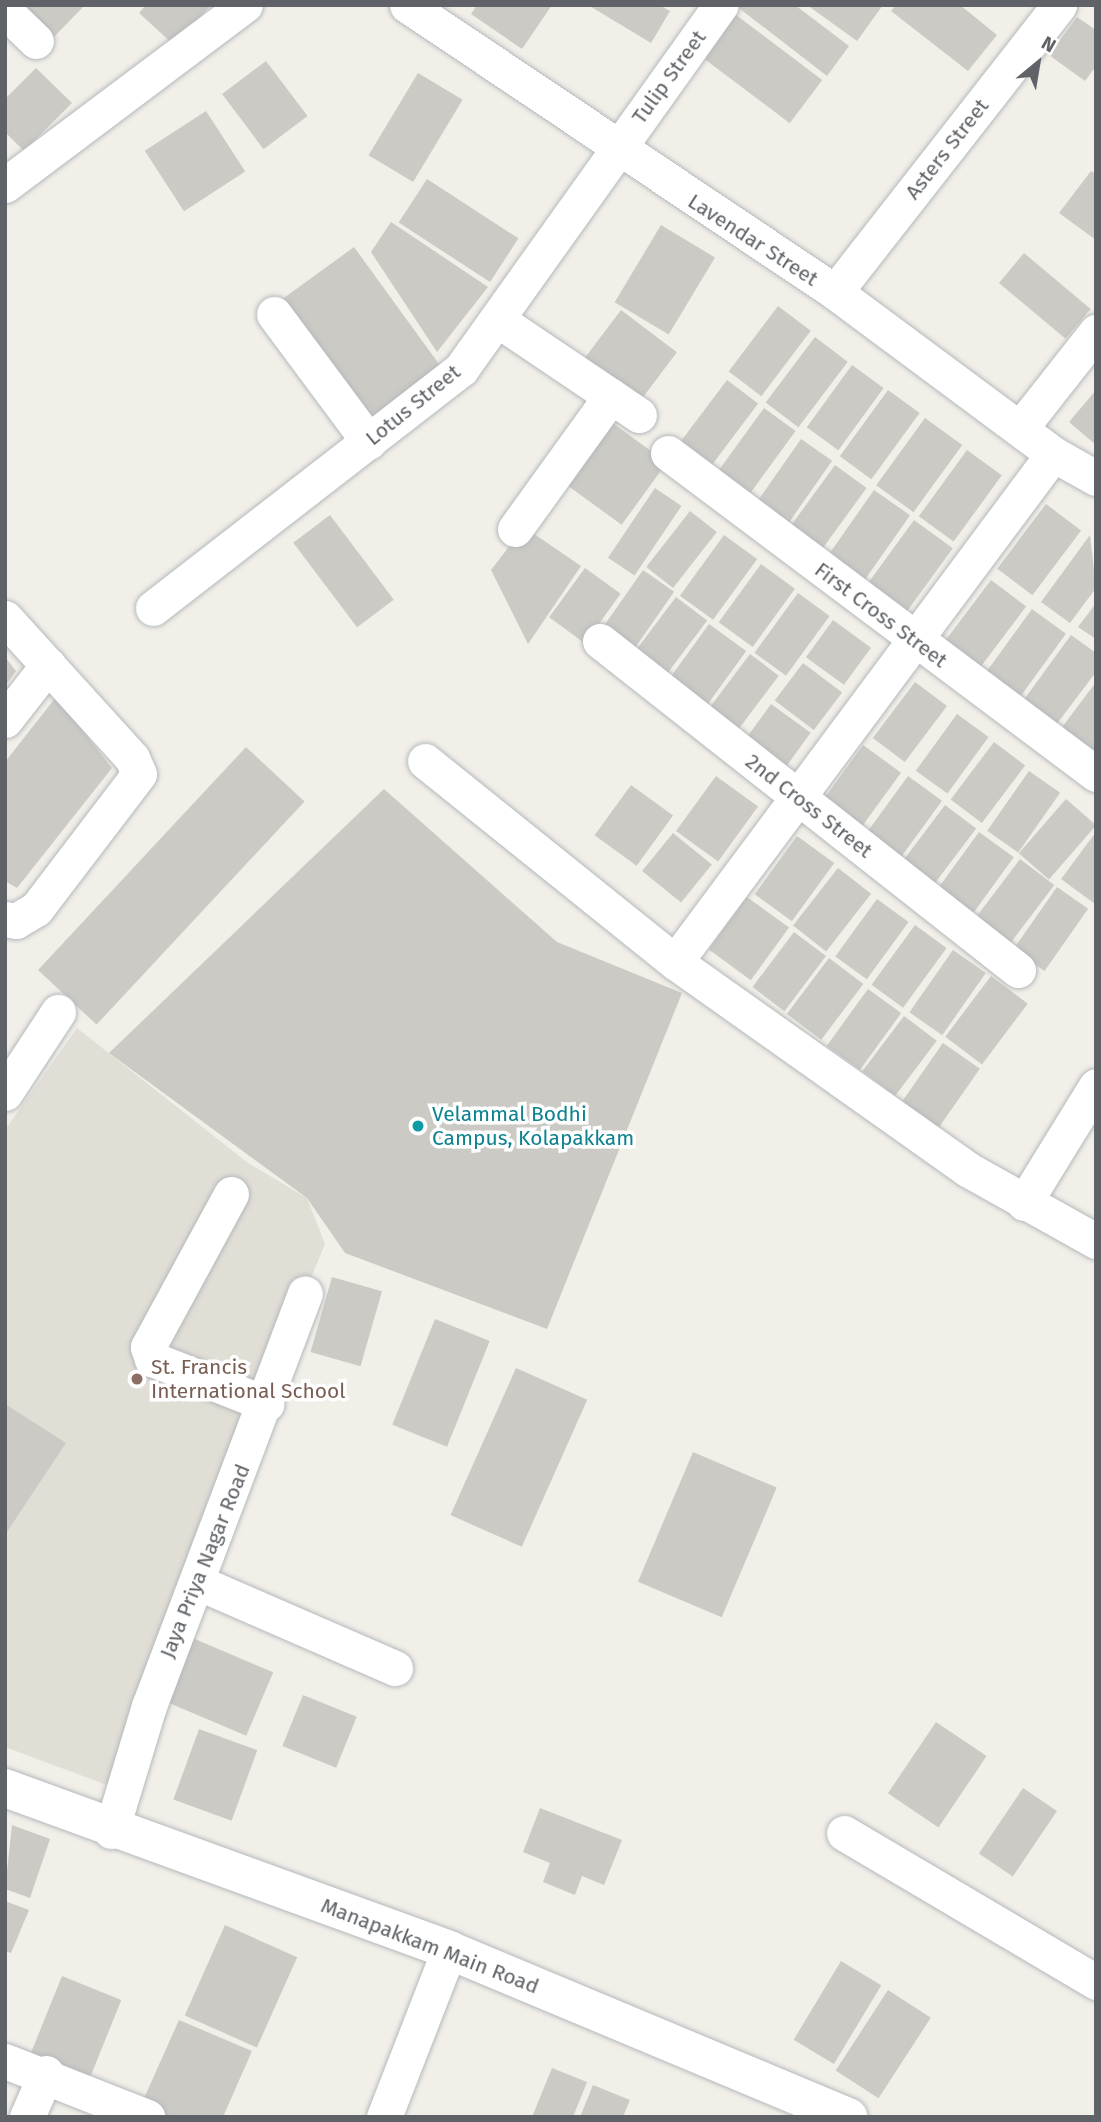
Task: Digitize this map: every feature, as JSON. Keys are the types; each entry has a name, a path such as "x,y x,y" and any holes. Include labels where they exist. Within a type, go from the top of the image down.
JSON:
{"main road":[{"name":"Manapakkam Main Road","path":"5,1788 111,1831 449,1950 849,2117"}],"street":[{"path":"5,186 244,5"},
{"name":"Lavendar Street","path":"407,5 835,292 1022,426 1053,454 1096,478"},
{"name":"Tulip Street","path":"617,148 721,5"},
{"name":"Asters Street","path":"835,292 1059,5"},
{"path":"5,11 36,41"},
{"name":"Lotus Street","path":"153,608 455,375 498,320 617,148"},
{"path":"274,314 369,442"},
{"path":"498,320 625,406 515,530"},
{"path":"1022,426 1096,332"},
{"name":"First Cross Street","path":"668,453 913,641 1096,775"},
{"path":"675,962 800,799 913,641 1053,454"},
{"path":"5,618 132,758 139,775 36,909 16,921 5,919"},
{"name":"2nd Cross Street","path":"600,641 1018,971"},
{"path":"5,720 48,665"},
{"path":"425,761 675,962 1024,1203 1096,1241"},
{"path":"5,1093 58,1012"},
{"path":"1024,1203 1096,1086"},
{"path":"231,1194 148,1347 152,1359 267,1404"},
{"name":"Jaya Priya Nagar Road","path":"111,1831 149,1706 267,1404 305,1294"},
{"path":"197,1581 395,1668"},
{"path":"844,1833 1096,1982"},
{"path":"384,2117 449,1950"},
{"path":"5,2061 46,2073 147,2117"},
{"path":"27,2117 46,2073"}],"shaded area":[{"name":"St. Francis International School","path":"77,1028 248,1163 307,1198 325,1244 233,1465 115,1788 5,1747 5,1130"}],"building":[{"path":"9,5 85,5 47,44"},
{"path":"146,5 211,5 174,45 139,13"},
{"path":"477,5 552,5 522,49 471,14"},
{"path":"588,5 659,5 670,11 651,43"},
{"path":"735,5 795,5 849,46 827,76"},
{"path":"807,5 883,5 857,41"},
{"path":"896,5 960,5 997,35 968,71 891,11"},
{"path":"732,12 822,80 790,123 700,55"},
{"path":"1077,17 1096,30 1096,66 1085,81 1049,55"},
{"path":"266,61 308,116 264,149 222,94"},
{"path":"36,68 72,103 24,151 5,132 5,99"},
{"path":"418,73 463,100 413,182 369,155"},
{"path":"206,111 245,171 184,211 145,151"},
{"path":"1091,171 1096,174 1096,240 1059,213"},
{"path":"427,179 518,238 490,282 399,223"},
{"path":"391,222 488,287 437,352 371,252"},
{"path":"661,225 715,257 669,335 615,302"},
{"path":"354,247 443,369 370,422 281,300"},
{"path":"1024,253 1091,309 1066,339 999,283"},
{"path":"778,306 811,331 761,396 729,371"},
{"path":"621,310 677,352 637,406 581,364"},
{"path":"815,337 848,362 798,427 766,402"},
{"path":"852,365 884,388 838,450 807,427"},
{"path":"727,380 758,403 709,468 678,445"},
{"path":"888,390 920,413 871,479 840,456"},
{"path":"1096,390 1096,445 1069,422"},
{"path":"764,408 796,431 748,496 716,474"},
{"path":"925,418 962,445 913,512 876,485"},
{"path":"607,419 667,462 622,525 562,481"},
{"path":"801,439 832,461 783,531 752,509"},
{"path":"967,450 1002,475 954,542 919,516"},
{"path":"835,465 867,488 816,557 784,535"},
{"path":"655,488 682,506 635,576 608,558"},
{"path":"874,490 910,515 858,590 822,565"},
{"path":"1046,504 1081,530 1032,595 997,569"},
{"path":"690,511 717,532 673,588 646,567"},
{"path":"330,515 394,600 357,627 293,543"},
{"path":"914,520 953,548 900,621 861,593"},
{"path":"524,527 581,566 528,644 491,570"},
{"path":"724,535 757,559 713,620 680,596"},
{"path":"1090,535 1096,588 1070,623 1041,602"},
{"path":"761,564 795,589 753,647 719,622"},
{"path":"585,568 621,594 585,643 549,617"},
{"path":"643,570 674,592 636,647 605,625"},
{"path":"991,580 1026,606 979,669 944,642"},
{"path":"798,593 830,616 786,676 755,653"},
{"path":"676,597 707,620 667,673 636,650"},
{"path":"1096,603 1096,639 1078,627"},
{"path":"1032,609 1066,634 1019,698 985,674"},
{"path":"833,620 871,648 844,685 806,657"},
{"path":"709,624 746,651 707,704 670,677"},
{"path":"1071,635 1096,653 1096,672 1056,725 1023,701"},
{"path":"750,654 779,676 739,728 710,707"},
{"path":"5,657 16,671 5,686"},
{"path":"803,663 842,692 814,730 775,701"},
{"path":"915,682 947,706 905,762 873,738"},
{"path":"1096,682 1096,752 1094,755 1060,730"},
{"path":"56,697 112,768 17,888 5,881 5,762"},
{"path":"771,704 811,733 785,768 746,739"},
{"path":"957,714 989,737 947,794 916,771"},
{"path":"994,742 1025,765 982,823 951,800"},
{"path":"863,745 901,773 859,830 821,802"},
{"path":"246,747 305,802 96,1025 38,970"},
{"path":"1029,771 1060,793 1018,853 987,831"},
{"path":"716,776 758,807 718,862 676,831"},
{"path":"908,776 942,801 898,861 865,836"},
{"path":"631,785 673,816 637,866 595,835"},
{"name":"Velammal Bodhi Campus, Kolapakkam","path":"384,789 557,942 682,993 547,1329 345,1253 307,1198 109,1053"},
{"path":"1066,799 1096,825 1049,880 1019,853"},
{"path":"945,805 976,828 931,888 900,865"},
{"path":"979,832 1014,857 971,916 937,890"},
{"path":"1096,832 1096,903 1095,904 1061,879"},
{"path":"673,833 712,864 681,903 642,871"},
{"path":"797,836 834,863 792,921 755,894"},
{"path":"1020,859 1054,885 1010,944 975,918"},
{"path":"838,868 871,894 826,951 793,926"},
{"path":"1057,887 1088,909 1045,971 1013,949"},
{"path":"747,897 789,928 751,980 709,950"},
{"path":"877,899 909,922 867,979 835,956"},
{"path":"915,925 947,948 903,1008 872,985"},
{"path":"794,932 826,956 784,1011 752,987"},
{"path":"953,950 986,973 942,1035 909,1012"},
{"path":"829,958 863,984 821,1040 787,1014"},
{"path":"991,976 1028,1004 982,1064 945,1037"},
{"path":"868,989 901,1013 860,1070 827,1046"},
{"path":"904,1016 937,1041 895,1096 862,1071"},
{"path":"943,1043 980,1069 939,1127 902,1101"},
{"path":"332,1277 382,1291 360,1366 311,1352"},
{"path":"435,1319 490,1341 447,1447 392,1425"},
{"path":"516,1368 587,1400 522,1547 451,1515"},
{"path":"5,1404 66,1443 5,1535"},
{"path":"693,1452 777,1488 722,1617 638,1582"},
{"path":"183,1634 273,1672 246,1736 156,1698"},
{"path":"303,1695 357,1717 336,1768 282,1746"},
{"path":"936,1722 987,1756 938,1827 888,1793"},
{"path":"199,1729 257,1750 232,1821 173,1799"},
{"path":"1023,1788 1057,1811 1013,1876 979,1853"},
{"path":"540,1808 622,1840 604,1885 582,1876 575,1895 543,1882 550,1863 523,1852"},
{"path":"12,1825 50,1839 30,1898 5,1889"},
{"path":"5,1901 29,1910 11,1953 5,1951"},
{"path":"225,1925 297,1957 257,2048 185,2015"},
{"path":"841,1961 881,1985 834,2064 794,2040"},
{"path":"62,1976 121,2000 90,2077 31,2053"},
{"path":"888,1990 931,2018 878,2098 836,2071"},
{"path":"179,2020 252,2051 223,2117 166,2117 141,2105"},
{"path":"552,2068 587,2082 573,2117 532,2117"},
{"path":"593,2085 630,2100 623,2117 580,2117"}],"place":[{"name":"Velammal Bodhi Campus, Kolapakkam","path":"418,1126"},
{"name":"St. Francis International School","path":"137,1379"}]}
